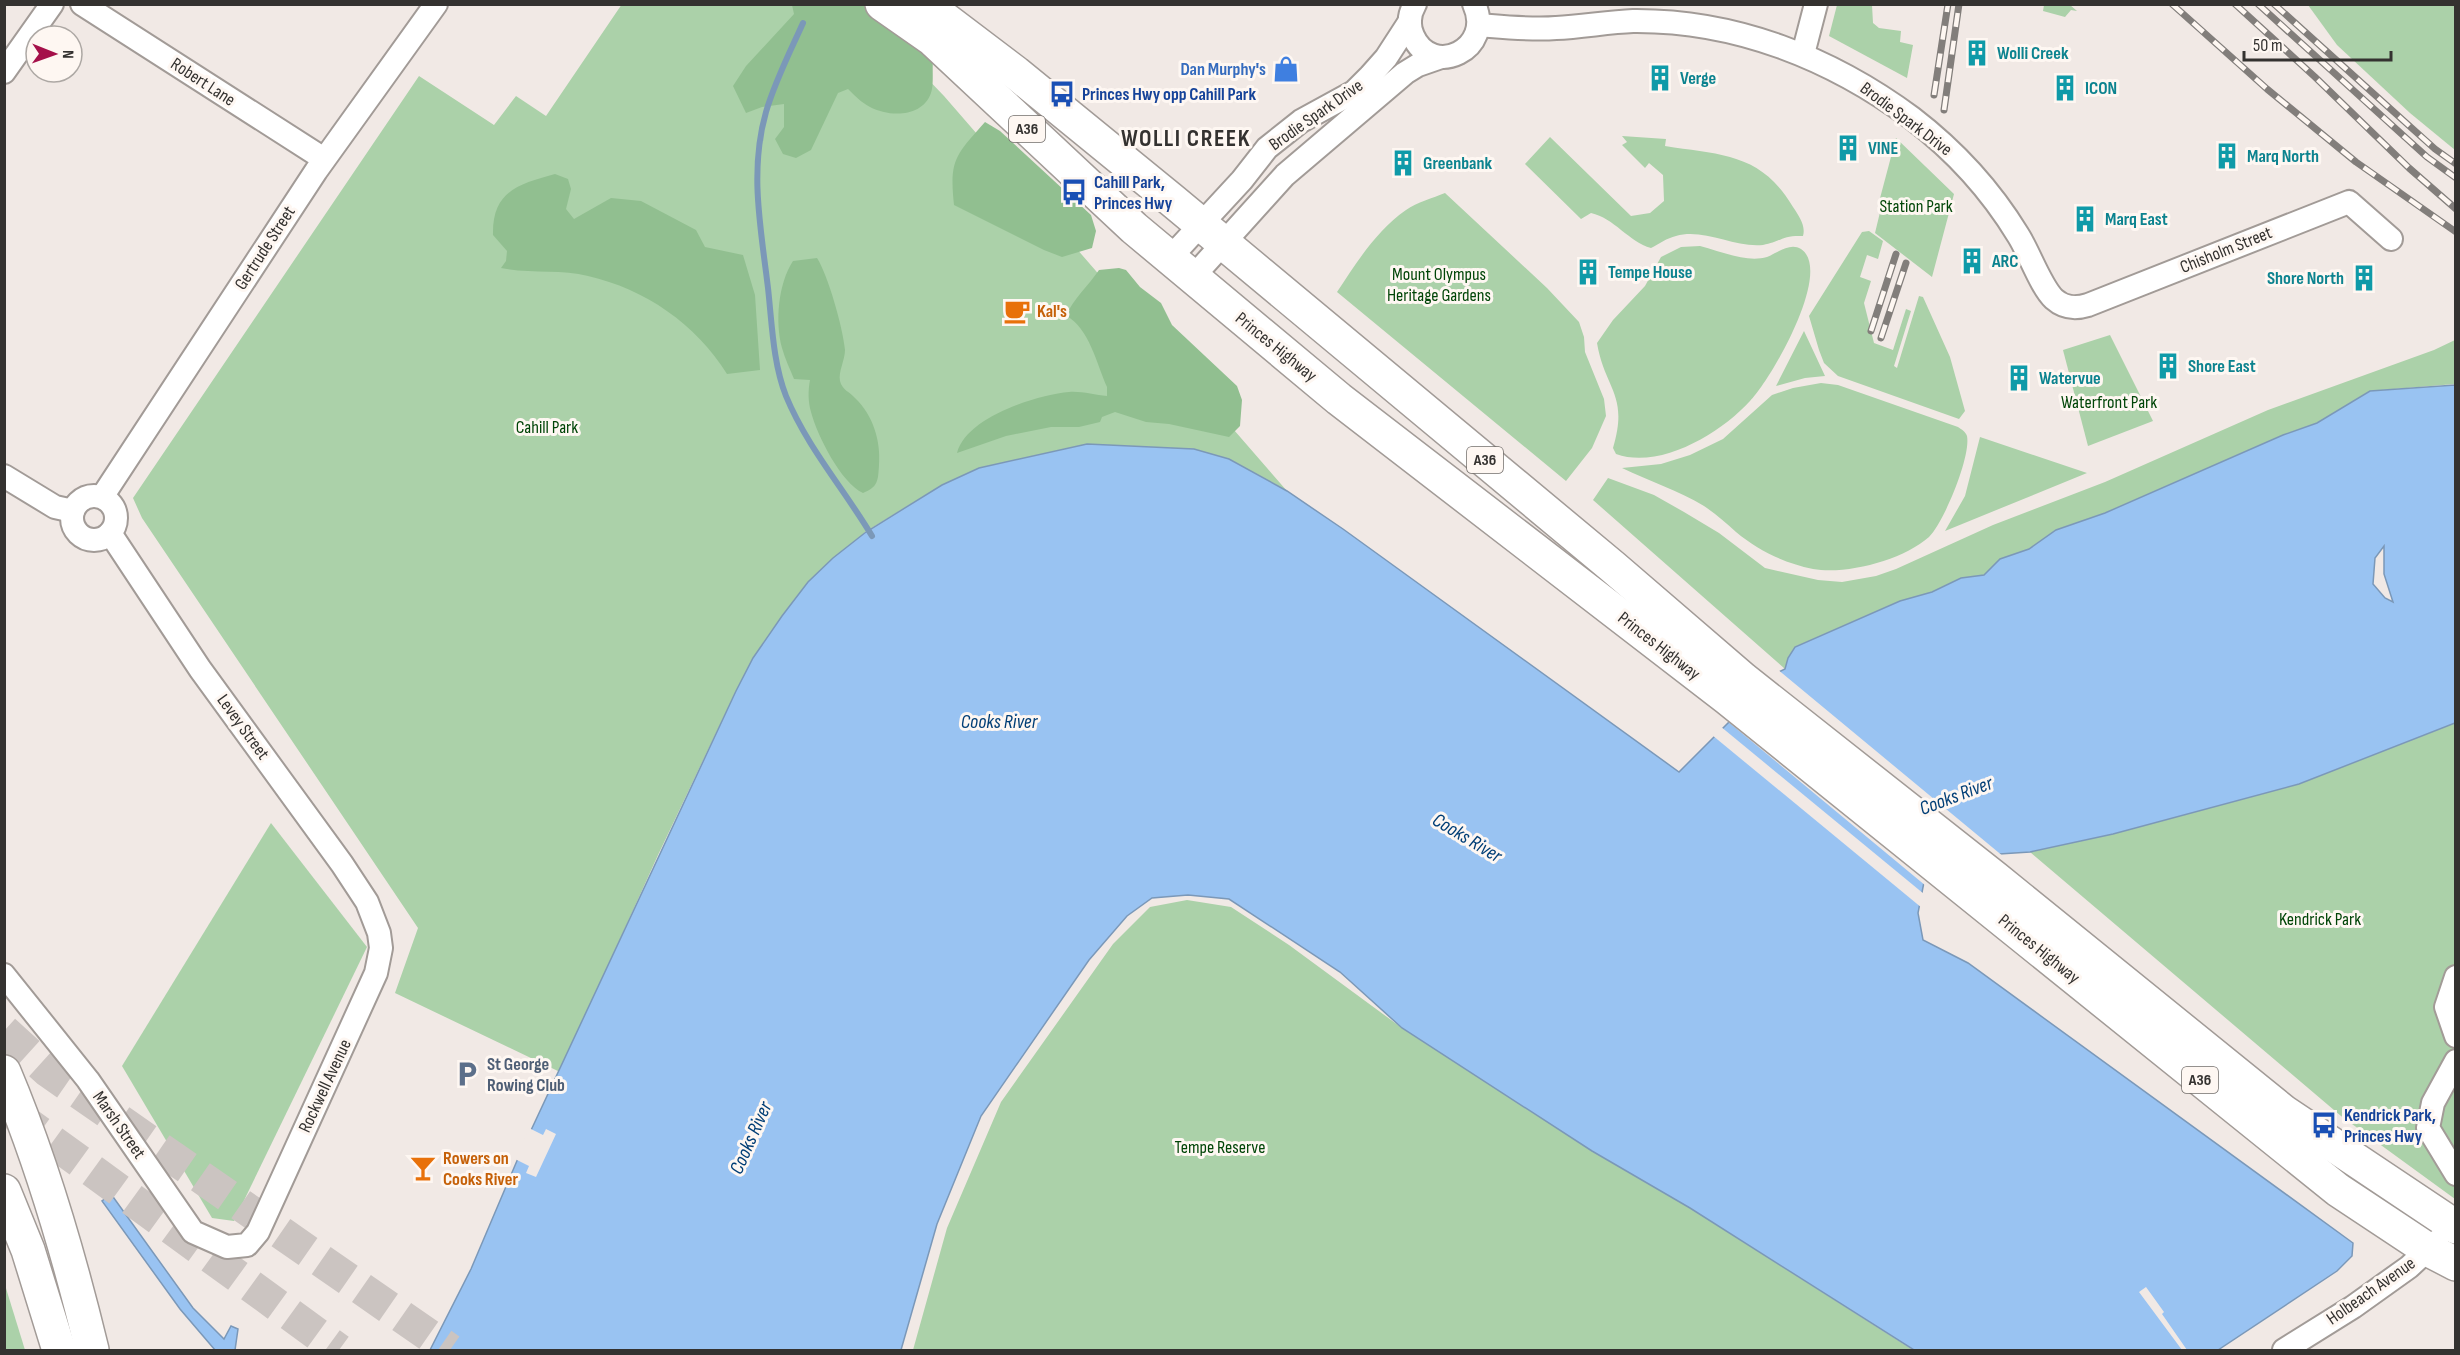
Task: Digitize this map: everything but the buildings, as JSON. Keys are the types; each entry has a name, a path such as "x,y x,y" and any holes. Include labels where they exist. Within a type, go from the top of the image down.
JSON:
{"main road":[{"name":"Princes Highway","path":"882,4 932,39 1180,268 1339,399 1735,689 1987,889 2284,1112 2455,1227"},
{"name":"Princes Highway","path":"926,4 1016,73 1213,234 1613,567 1735,689"},
{"name":"Princes Highway","path":"1987,889 2338,1190 2441,1257"},
{"path":"4,1072 32,1141 50,1196 92,1350"},
{"path":"4,1191 28,1250 59,1350"}],"street":[{"path":"4,72 51,4"},
{"name":"Robert Lane","path":"82,4 324,159"},
{"name":"Gertrude Street","path":"102,497 324,159 436,4"},
{"path":"1803,54 1816,4"},
{"path":"1412,9 1415,41 1422,49 1441,57"},
{"name":"Brodie Spark Drive","path":"1180,268 1213,234 1267,148 1301,122 1354,92 1386,58 1412,9"},
{"name":"Brodie Spark Drive","path":"1180,268 1213,234 1406,73 1418,65 1459,54 1467,48 1473,42 1477,15 1533,29 1615,22 1672,23 1736,33 1803,54 1888,100 1942,143 1970,170 2008,219 2052,297"},
{"name":"Chisholm Street","path":"2052,297 2067,307 2088,305 2349,202 2391,239"},
{"path":"4,476 55,507 73,512"},
{"path":"102,497 115,513 114,527 110,533 94,540 83,537 75,529 73,512 79,501 84,498 102,497"},
{"name":"Levey Street","path":"110,533 200,669 342,864 367,902 375,920"},
{"name":"Rockwell Avenue","path":"247,1245 258,1232 376,973 381,948 375,920"},
{"name":"Marsh Street","path":"4,975 88,1080 194,1232 227,1247 247,1245"},
{"path":"2456,977 2446,1007 2456,1036"},
{"path":"2456,1061 2433,1103 2428,1128 2456,1174"},
{"name":"Holbeach Avenue","path":"2284,1350 2409,1267 2441,1257 2455,1227"}],"green space":[{"name":"Cahill Park","path":"622,4 842,4 897,47 944,96 1287,491 1229,459 1194,449 1087,444 979,468 942,485 865,532 736,691 658,855 560,1072 395,993 418,928 142,518 133,498 419,76 494,125 516,96 546,116"},
{"path":"792,5 863,5 933,60 932,89 927,101 913,111 886,113 867,105 848,89 838,93 811,150 796,158 783,154 775,139 784,127 784,104 762,107 746,113 733,86 746,66 794,14"},
{"path":"1837,5 1872,5 1873,23 1879,28 1901,31 1900,42 1913,45 1907,78 1829,36"},
{"path":"2044,5 2070,5 2077,11 2071,10 2065,17 2043,11"},
{"path":"2308,5 2455,5 2455,150 2410,113 2337,45"},
{"path":"985,122 1000,131 1091,215 1096,231 1092,248 1062,257 954,205 954,167 967,142"},
{"path":"1622,136 1666,139 1665,146 1722,155 1753,166 1781,189 1801,221 1804,229 1803,236 1790,237 1769,244 1752,245 1687,234 1669,238 1651,248 1636,241 1599,216 1591,213 1581,219 1525,164 1550,137 1631,216 1650,213 1664,201 1663,175 1649,163 1645,168 1622,145 1627,142"},
{"name":"Station Park","path":"1896,138 1954,194 1932,277 1875,233 1882,204 1879,202"},
{"path":"555,174 568,179 571,189 566,209 574,219 611,198 641,201 696,230 705,247 743,255 755,295 760,370 727,374 700,339 684,324 649,300 609,282 578,274 501,268 506,261 507,251 493,235 497,208 510,192 519,186"},
{"name":"Mount Olympus Heritage Gardens","path":"1445,193 1547,288 1579,322 1584,337 1585,352 1604,399 1606,416 1592,448 1566,481 1337,292 1385,227 1406,210"},
{"path":"1869,231 1883,241 1878,259 1867,255 1860,277 1871,281 1864,303 1874,343 1893,350 1906,309 1911,311 1894,366 1897,368 1919,296 1923,297 1950,357 1965,411 1959,419 1838,376 1824,363 1809,316 1862,232"},
{"path":"1700,246 1750,259 1767,257 1788,247 1801,249 1809,261 1810,279 1805,301 1795,326 1784,350 1759,390 1738,413 1723,425 1689,445 1670,453 1633,458 1616,454 1613,448 1617,430 1617,403 1597,343 1613,320 1645,286 1661,257 1681,247"},
{"path":"817,258 830,289 844,340 845,350 840,381 844,389 867,412 879,447 877,479 872,488 863,493 846,479 824,445 810,408 810,380 794,379 780,338 779,303 788,270 793,261"},
{"path":"1119,268 1126,270 1140,287 1161,303 1172,325 1237,386 1242,400 1240,426 1229,437 1169,424 1146,422 1115,412 1102,417 1100,422 1079,427 1051,427 1006,436 957,453 963,440 974,429 1004,410 1022,403 1069,392 1107,396 1107,387 1086,337 1074,321 1066,316 1099,270"},
{"path":"1804,331 1825,376 1805,378 1776,386"},
{"name":"Waterfront Park","path":"2110,335 2153,421 2088,446 2063,350"},
{"path":"2455,340 2455,384 2370,391 2317,423 2283,435 2105,513 2056,530 2029,549 2000,559 1984,575 1961,578 1932,592 1900,601 1795,647 1788,658 1785,669 1593,500 1608,478 1654,495 1684,512 1719,533 1765,568 1818,580 1842,582 1876,576 1993,525 2105,482 2268,410 2434,350"},
{"path":"1821,383 1838,385 1958,427 1967,436 1961,473 1942,518 1929,537 1905,553 1874,564 1842,570 1813,569 1782,560 1754,545 1704,506 1622,468 1661,464 1690,455 1723,439 1772,395 1793,388"},
{"path":"1980,437 2087,473 1945,531 1965,496"},
{"name":"Kendrick Park","path":"2455,723 2456,1146 2453,1150 2456,1151 2455,1199 2341,1116 2030,852 2113,834 2299,784"},
{"path":"271,823 367,947 234,1221 212,1218 122,1066"},
{"name":"Tempe Reserve","path":"1187,900 1231,907 1289,945 1402,1028 1592,1151 1690,1208 1913,1350 913,1350 947,1228 1001,1102 1113,944 1150,907"},
{"path":"5,1285 25,1350 5,1350"}],"water":[{"name":"Cooks River","path":"2455,385 2455,723 2299,784 2113,834 2030,852 1953,857 1924,882 1918,913 1923,940 1968,963 2353,1243 2352,1256 2337,1271 2218,1350 1914,1350 1690,1208 1592,1151 1402,1028 1340,972 1229,899 1188,895 1152,898 1127,916 1089,960 981,1116 937,1224 901,1350 430,1350 471,1269 519,1156 753,658 808,582 833,558 866,532 942,485 979,468 1087,444 1194,449 1229,459 1287,491 1343,529 1679,772 1739,712 1760,681 1785,669 1788,658 1795,647 1900,601 1932,592 1961,578 1984,575 2000,559 2029,549 2056,530 2105,513 2283,435 2317,423 2370,391","holes":["2384,546 2384,574 2393,602 2385,598 2373,584 2375,558"]},
{"path":"111,1194 193,1308 224,1339 231,1326 238,1329 235,1350 215,1350 180,1309 102,1201"}],"pier":[{"path":"1777,669 2004,857 1954,860 1926,886 1726,720 1737,710 1758,679"},
{"path":"1720,726 1924,894 1922,908 1712,735"},
{"path":"529,1128 543,1135 546,1129 556,1134 536,1177 526,1173 529,1166 515,1159"},
{"path":"2146,1287 2187,1350 2182,1350 2139,1292"}],"waterway":[{"path":"803,23 770,100 758,156 758,200 774,343 778,370 786,396 804,433 872,536"}],"tunnel":[{"path":"4,1031 48,1071 450,1350"},
{"path":"13,1113 339,1350"}],"railway":[{"path":"1934,95 1948,4"},
{"path":"1944,110 1959,4"},
{"path":"2172,4 2267,89 2356,162 2456,232"},
{"path":"2235,4 2409,168 2456,209"},
{"path":"2258,4 2427,157 2456,178"},
{"path":"2274,4 2435,149 2456,164"},
{"path":"1871,331 1896,254"},
{"path":"1881,338 1906,263"}],"place":[{"name":"Wolli Creek","path":"1977,53"},
{"name":"Dan Murphy's","path":"1286,69"},
{"name":"Verge","path":"1660,78"},
{"name":"ICON","path":"2065,88"},
{"name":"Princes Hwy opp Cahill Park","path":"1062,94"},
{"name":"VINE","path":"1848,148"},
{"name":"Marq North","path":"2227,156"},
{"name":"Greenbank","path":"1403,163"},
{"name":"Cahill Park, Princes Hwy","path":"1074,192"},
{"name":"Marq East","path":"2085,219"},
{"name":"ARC","path":"1972,261"},
{"name":"Tempe House","path":"1588,272"},
{"name":"Shore North","path":"2364,278"},
{"name":"Kal's","path":"1017,311"},
{"name":"Shore East","path":"2168,366"},
{"name":"Watervue","path":"2019,378"},
{"name":"St George Rowing Club","path":"467,1074"},
{"name":"Kendrick Park, Princes Hwy","path":"2324,1125"},
{"name":"Rowers on Cooks River","path":"423,1168"}],"district":[{"name":"WOLLI CREEK","path":"1186,138"}]}
